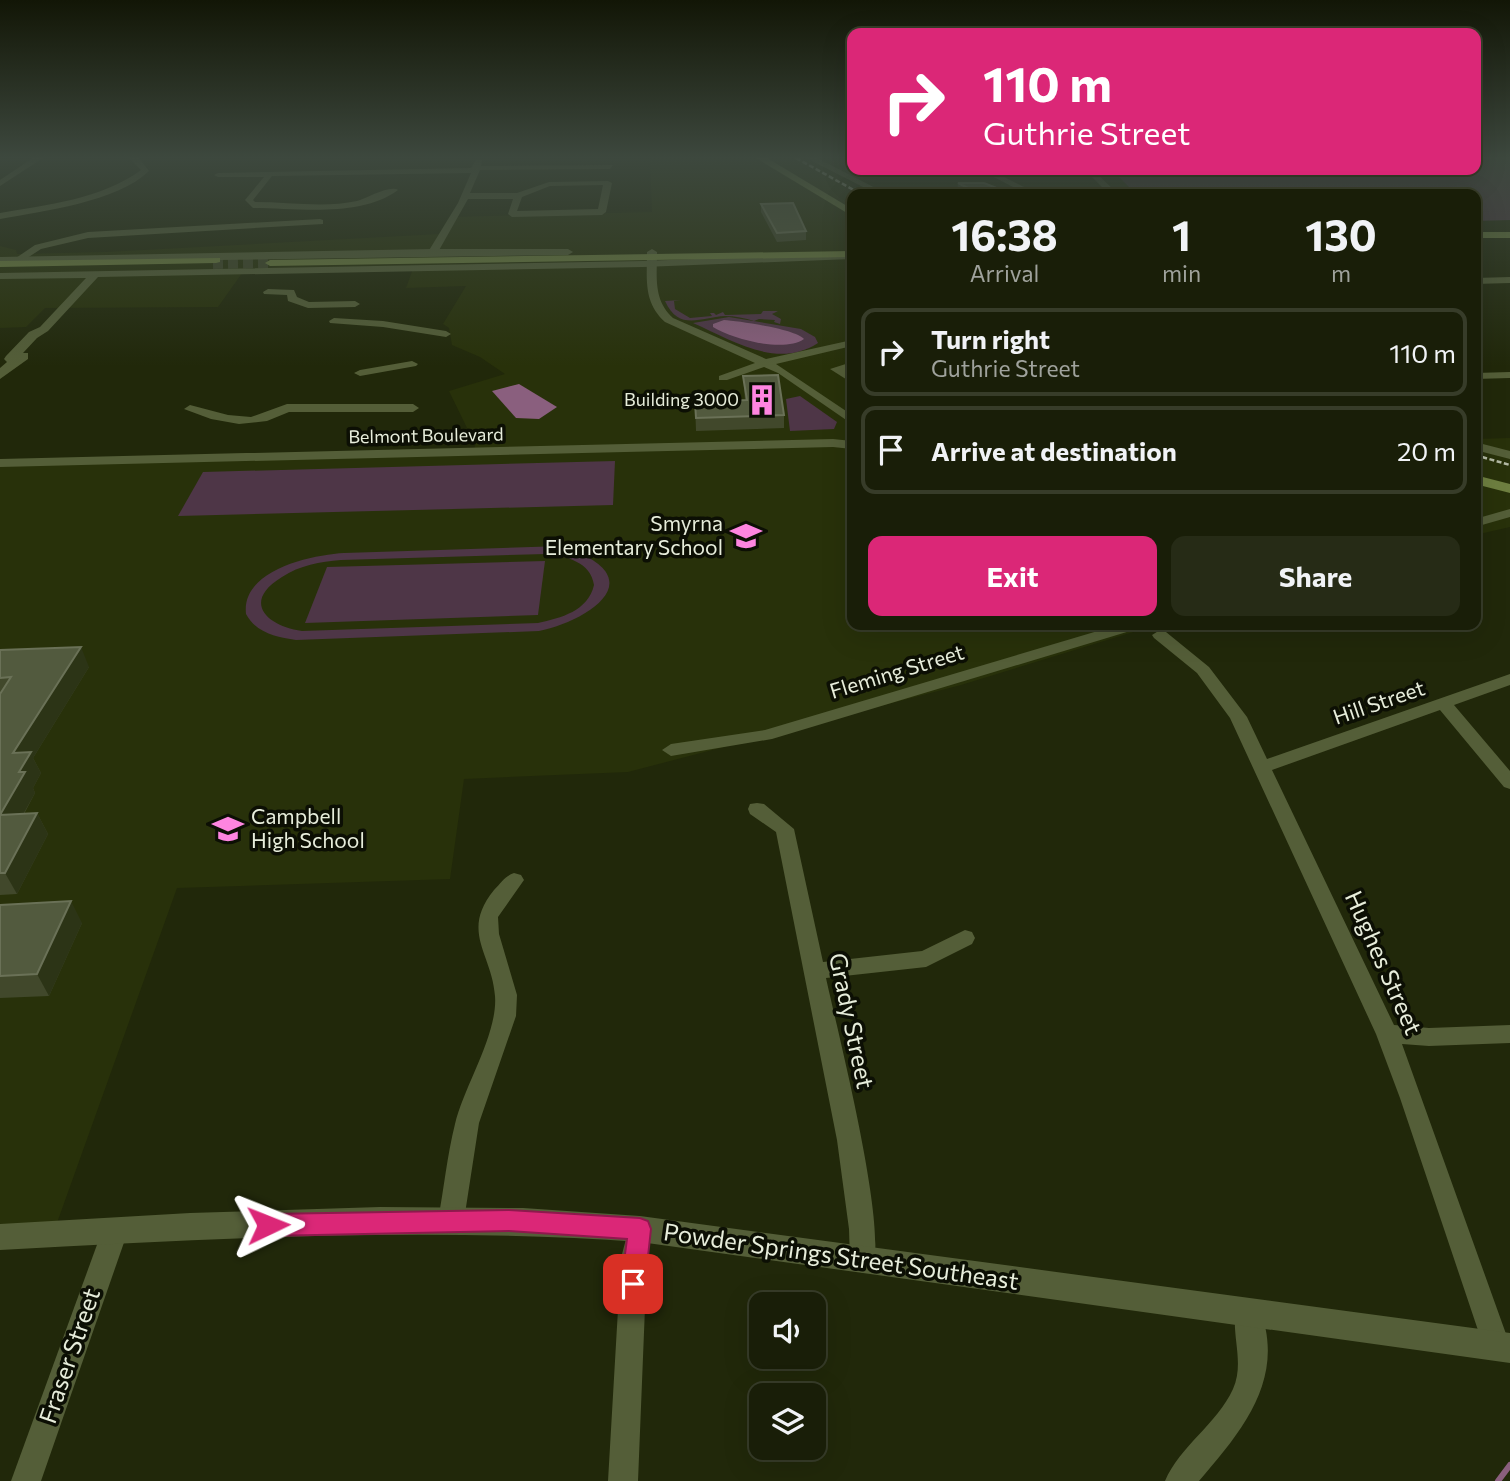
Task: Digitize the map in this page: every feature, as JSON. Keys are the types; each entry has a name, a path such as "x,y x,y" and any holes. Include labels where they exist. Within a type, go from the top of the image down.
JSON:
{"main road":[{"path":"1481,229 1510,229"},
{"path":"1481,235 1510,235"},
{"path":"271,262 758,257 847,252"},
{"path":"0,264 214,260"},
{"path":"1481,481 1510,489"}],"street":[{"path":"18,260 28,251 50,243 102,233 219,227"},
{"path":"433,252 448,227"},
{"path":"0,276 202,272 271,262 433,252 674,264 847,252"},
{"path":"0,264 18,260 214,260 608,264 632,268 653,263 847,252"},
{"path":"202,272 217,269 224,264 223,258 214,260"},
{"path":"653,263 654,304 665,317 786,374 847,418"},
{"path":"0,375 16,359 22,359 43,335 40,333 95,274"},
{"path":"1481,281 1510,281"},
{"path":"268,292 290,292 292,299 300,304 355,304"},
{"path":"334,321 383,324 446,334"},
{"path":"711,386 730,380 726,378 731,372 746,372 765,363 847,343"},
{"path":"810,353 847,377"},
{"path":"360,373 412,364"},
{"path":"836,369 847,366"},
{"path":"1481,376 1510,375"},
{"path":"190,409 246,422 272,418 287,408 413,408"},
{"name":"Belmont Boulevard","path":"0,456 474,447 847,435"},
{"name":"Belmont Boulevard","path":"0,463 847,444"},
{"path":"1481,448 1510,455"},
{"path":"1481,521 1510,513"},
{"name":"Fleming Street","path":"671,750 766,735 1117,630"},
{"name":"Hughes Street","path":"1160,635 1216,684 1238,717 1263,767 1387,1034 1503,1348"},
{"name":"Hill Street","path":"1263,767 1444,705 1510,679"},
{"path":"1444,705 1510,783"},
{"name":"Grady Street","path":"757,809 785,829 849,1140 862,1230 863,1260"},
{"path":"451,1220 467,1123 505,1016 506,995 489,934 488,918 496,902 514,880"},
{"path":"813,971 926,959 965,937"},
{"path":"1387,1034 1429,1037 1510,1034"},
{"name":"Powder Springs Street Southeast","path":"0,1237 451,1220 640,1229 1503,1348"},
{"path":"624,1481 634,1258 640,1229"},
{"name":"Fraser Street","path":"26,1481 114,1231"},
{"path":"1180,1481 1233,1416 1244,1396 1251,1376 1248,1313"}],"shaded area":[{"path":"443,227 847,227 847,630 1140,630 961,685 628,772 464,779 450,879 177,888 53,1234 0,1238 0,461 474,450 478,433 467,428 449,391 505,374 480,357 452,345 449,328 443,324 466,286 406,288 414,266 245,269 218,307 45,308 26,327 0,328 0,246 16,250 17,254 106,252 439,234"},
{"path":"681,300 674,301 675,309 690,318 712,316 710,313 761,314 763,311 778,311 772,314 781,319 780,324 774,322 775,320 754,321 729,316 684,320 671,311 665,301"},
{"path":"729,317 801,329 815,337 818,343 802,351 771,353 739,344 693,323"},
{"path":"724,320 779,329 804,339 784,345 745,340 713,327 713,324"},
{"path":"519,384 557,407 539,419 516,418 492,391"},
{"path":"800,396 837,422 834,429 790,431 786,399"},
{"path":"1510,438 1510,527 1481,534 1481,439"},
{"path":"615,461 613,505 178,516 203,472"},
{"path":"594,545 594,552 579,553 599,565 608,577 608,589 601,601 588,611 573,620 539,631 296,640 261,630 246,614 247,599 255,586 266,576 297,562 344,553","holes":["554,555 583,566 592,577 594,585 591,594 580,607 564,616 538,623 302,631 278,624 269,618 261,604 263,595 282,577 303,567 325,562"]},
{"path":"545,561 538,615 305,623 327,567"}],"building":[{"path":"774,227 804,227 806,231 777,233"},
{"path":"778,375 784,415 696,418 695,402 747,400 743,376"},
{"path":"81,647 13,753 31,752 19,772 25,772 0,815 0,694 11,677 0,678 0,650"},
{"path":"37,813 5,873 0,873 0,815"},
{"path":"71,901 37,974 0,976 0,905"}],"waterway":[{"path":"1498,1481 1510,1465"}],"tunnel":[{"path":"213,264 270,263"}],"railway":[{"path":"1481,457 1510,465"}],"place":[{"name":"Building 3000","path":"762,400"},
{"name":"Smyrna Elementary School","path":"746,536"},
{"name":"Campbell High School","path":"228,829"}],"route":[{"path":"268,1225 421,1220 509,1221 640,1229 634,1258 633,1284"}]}
